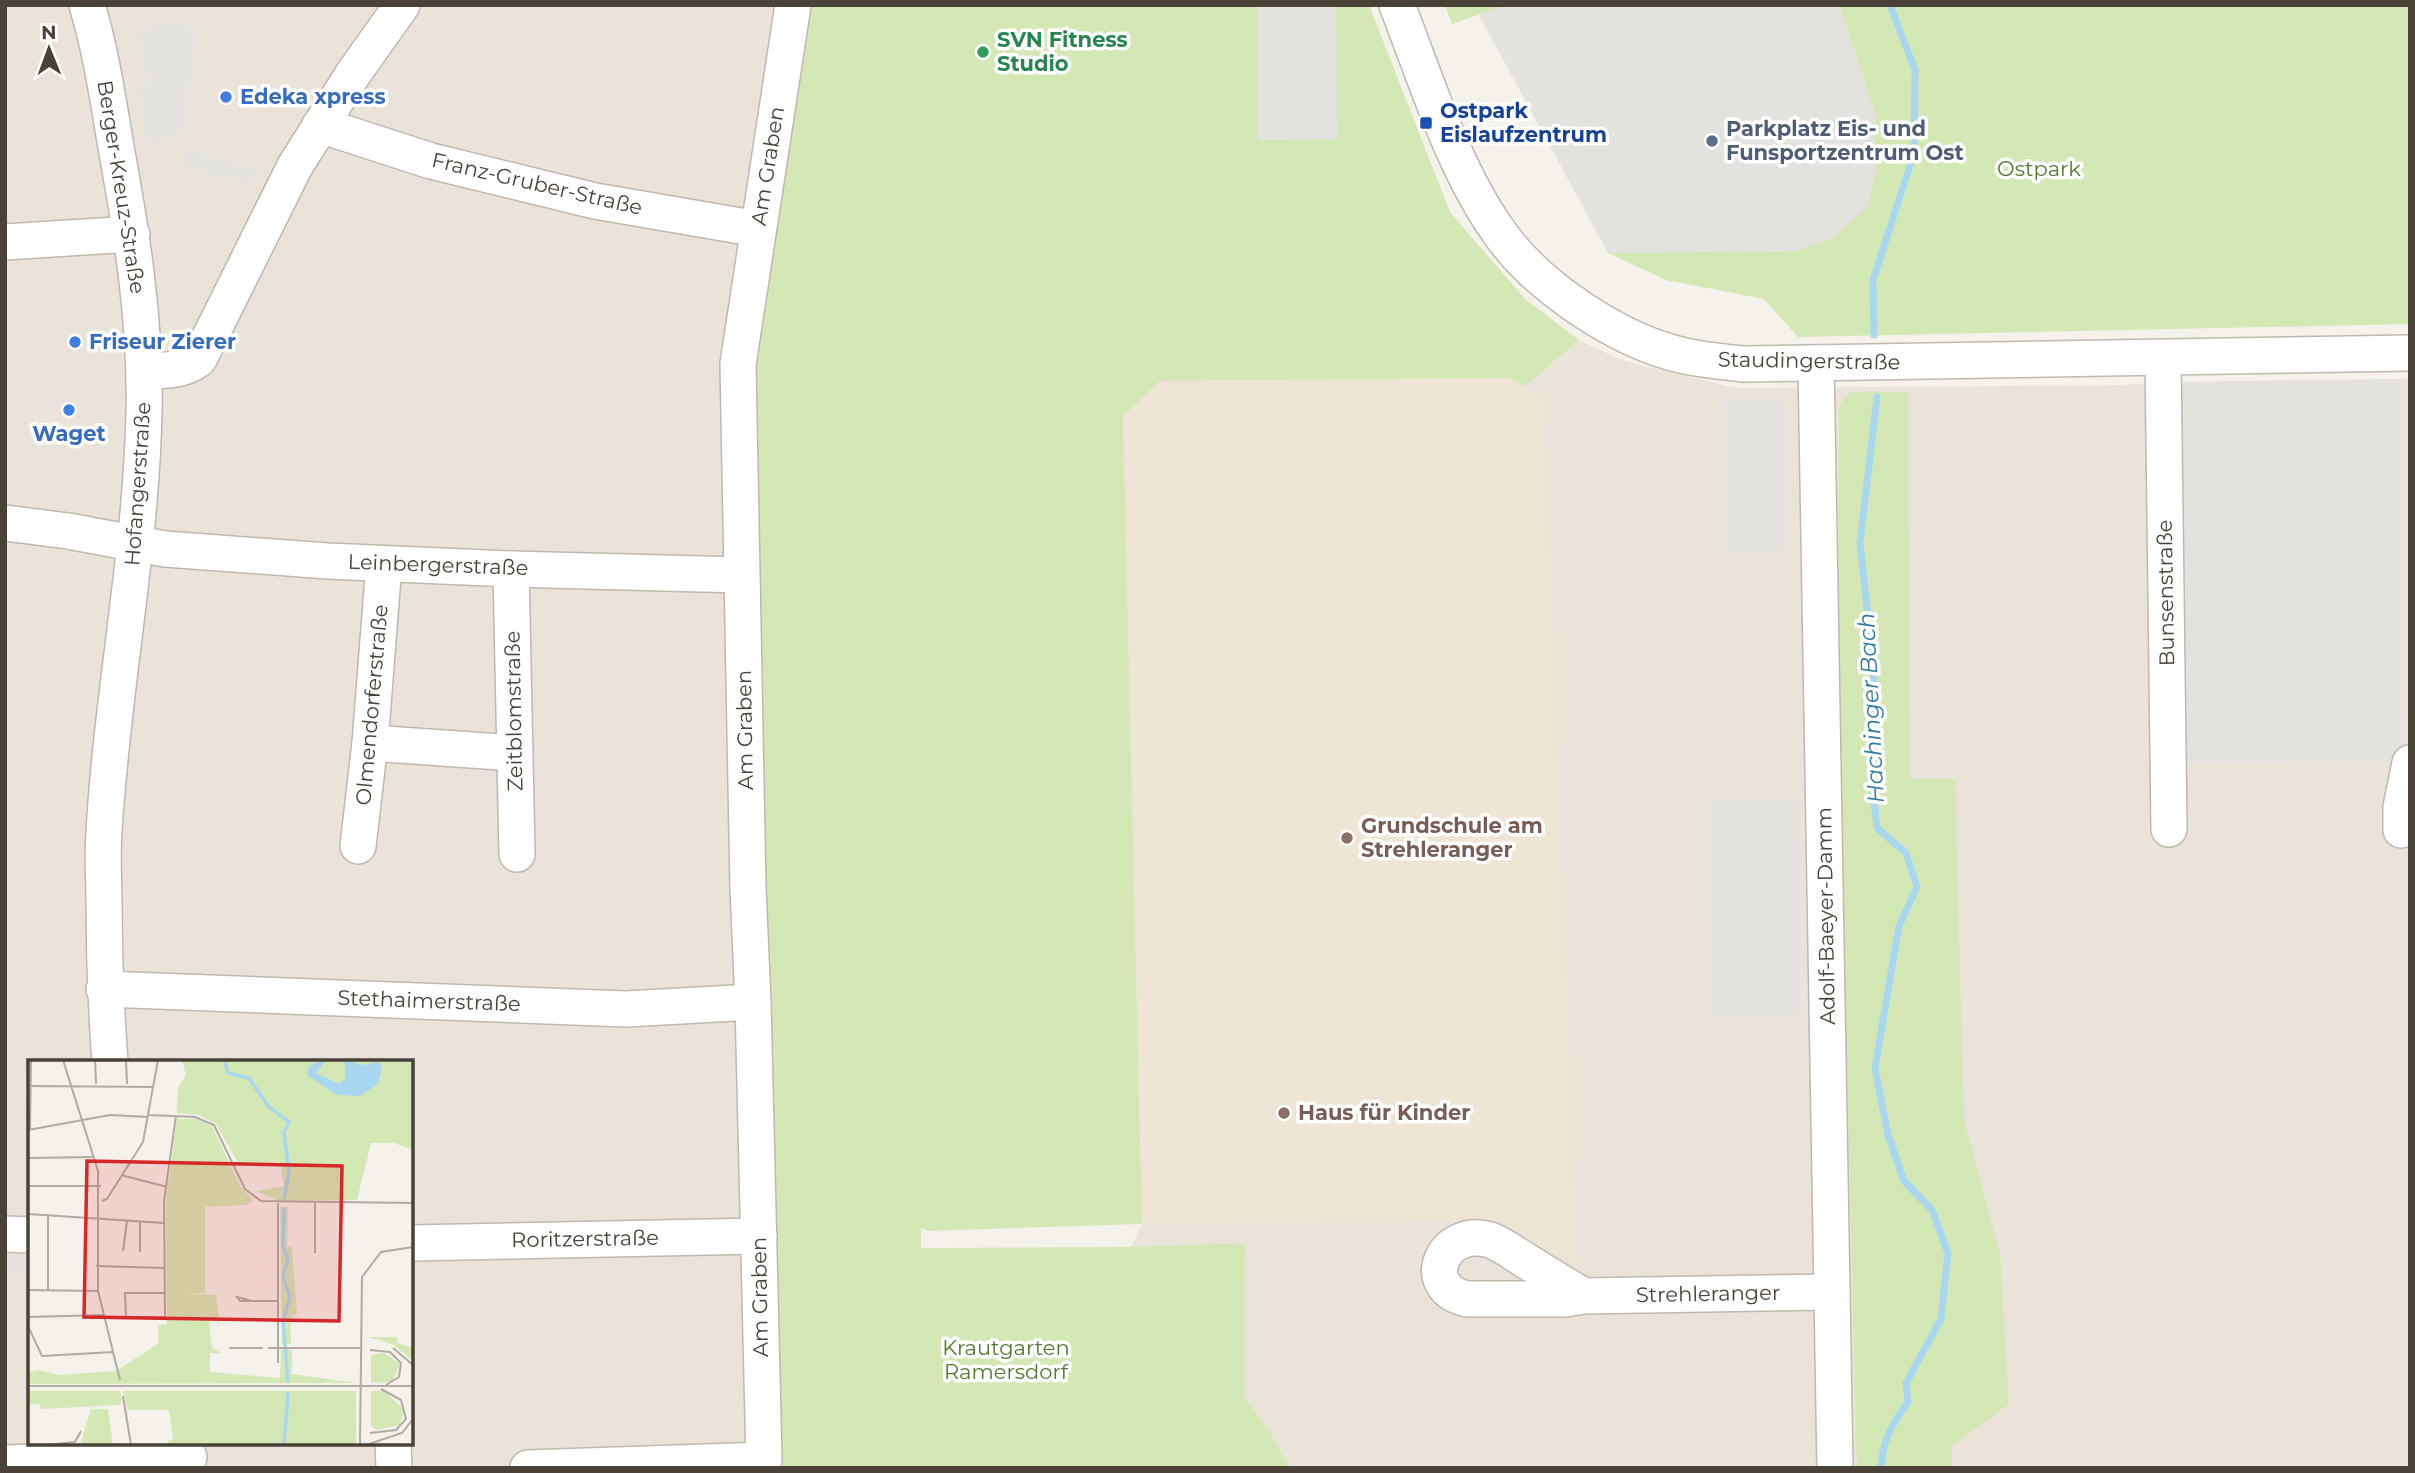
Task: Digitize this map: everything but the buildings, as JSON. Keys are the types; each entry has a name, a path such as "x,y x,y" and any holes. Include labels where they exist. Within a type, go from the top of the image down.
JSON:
{"street":[{"name":"Berger-Kreuz-Straße","path":"88,5 132,234 144,371"},
{"name":"Hofangerstraße","path":"110,1060 104,989 103,835 114,715 136,543 143,442 144,371 173,371 188,367 199,359 295,166 353,74 402,5"},
{"name":"Am Graben","path":"528,1468 764,1460 748,888 738,364 793,5"},
{"name":"Staudingerstraße","path":"1397,5 1468,181 1500,234 1544,282 1573,304 1656,348 1684,356 1743,364 2410,354"},
{"name":"Franz-Gruber-Straße","path":"320,125 431,160 595,201 758,229"},
{"path":"5,242 132,234"},
{"name":"Bunsenstraße","path":"2163,358 2169,829"},
{"name":"Adolf-Baeyer-Damm","path":"1816,363 1835,1468"},
{"name":"Leinbergerstraße","path":"5,523 175,550 384,564 741,575"},
{"name":"Olmendorferstraße","path":"358,846 370,743 384,564"},
{"name":"Zeitblomstraße","path":"511,569 517,854"},
{"path":"370,743 515,753"},
{"path":"2401,831 2401,807 2410,763"},
{"name":"Stethaimerstraße","path":"104,989 626,1009 753,1002"},
{"path":"5,1234 28,1235"},
{"name":"Roritzerstraße","path":"413,1243 759,1236"},
{"name":"Strehleranger","path":"1584,1296 1832,1292"},
{"path":"393,1445 394,1468"},
{"path":"5,1463 188,1456"}],"shaded area":[{"path":"5,5 806,5 779,1468 5,1468"},
{"path":"1257,5 1336,5 1337,139 1258,140"},
{"name":"Parkplatz Eis- und Funsportzentrum Ost","path":"1507,5 1839,5 1875,114 1876,169 1868,207 1831,239 1796,251 1608,253 1479,15"},
{"path":"166,22 198,28 180,139 147,144 137,87 148,84 137,32"},
{"path":"184,149 257,168 252,185 180,166"},
{"path":"1579,340 1621,360 1735,388 2122,385 2410,379 2410,1468 1290,1468 1272,1435 1244,1396 1245,1243 1131,1247 1142,1224 1123,416 1511,378 1525,387"},
{"name":"Grundschule am Strehleranger","path":"1511,378 1552,405 1545,422 1577,1266 1499,1220 1142,1224 1123,416 1159,381"},
{"path":"2398,379 2403,762 2183,764 2172,382"},
{"path":"1722,400 1782,400 1784,551 1723,552"},
{"path":"1799,799 1800,1015 1709,1015 1708,800"},
{"path":"5,1255 28,1255 28,1272 5,1272"}],"green space":[{"name":"Krautgarten Ramersdorf","path":"806,5 1369,5 1450,212 1525,299 1579,340 1525,387 1511,378 1160,381 1123,416 1142,1224 928,1231 921,1228 921,1248 1131,1247 1245,1243 1244,1396 1272,1435 1290,1468 779,1468 749,367"},
{"path":"1445,5 1507,5 1452,24"},
{"name":"Ostpark","path":"1839,5 2410,5 2410,324 1798,337 1764,299 1666,280 1608,253 1796,251 1875,114"},
{"path":"1850,392 1908,392 1910,778 1955,779 1964,1120 2000,1254 2009,1404 1952,1446 1952,1468 1857,1468 1838,718 1839,406"}],"waterway":[{"name":"Hachinger Bach","path":"1874,335 1873,280 1914,153 1915,70 1890,5"},
{"name":"Hachinger Bach","path":"1877,397 1860,543 1874,672 1872,783 1877,828 1906,853 1917,887 1899,926 1875,1068 1888,1135 1904,1181 1932,1210 1948,1253 1941,1319 1906,1383 1908,1402 1889,1433 1881,1468"}],"place":[{"name":"SVN Fitness Studio","path":"983,52"},
{"name":"Edeka xpress","path":"226,97"},
{"name":"Ostpark Eislaufzentrum","path":"1426,123"},
{"name":"Parkplatz Eis- und Funsportzentrum Ost","path":"1712,141"},
{"name":"Friseur Zierer","path":"75,342"},
{"name":"Waget","path":"69,410"},
{"name":"Grundschule am Strehleranger","path":"1347,838"},
{"name":"Haus für Kinder","path":"1284,1113"}]}
